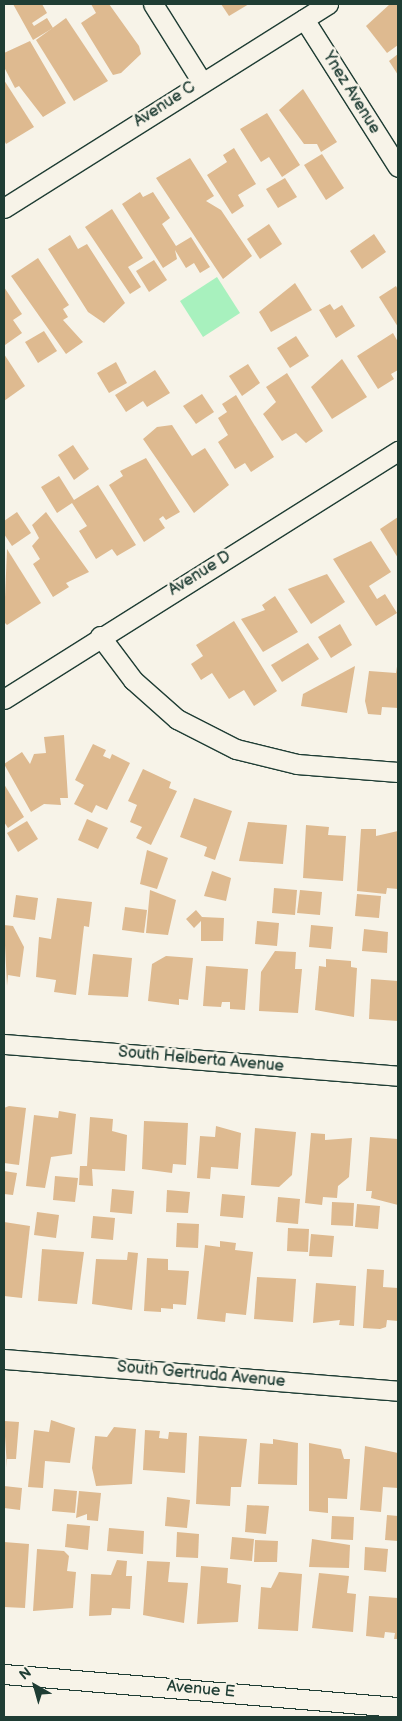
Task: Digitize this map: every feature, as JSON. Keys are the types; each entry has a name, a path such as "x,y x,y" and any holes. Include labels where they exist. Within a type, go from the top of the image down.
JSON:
{"street":[{"path":"153,4 202,82"},
{"name":"Avenue C","path":"4,208 328,4"},
{"name":"Ynez Avenue","path":"304,19 398,167"},
{"name":"Avenue D","path":"4,699 100,636 398,451"},
{"path":"100,636 132,680 177,719 236,749 297,764 398,772"},
{"name":"South Helberta Avenue","path":"4,1044 398,1076"},
{"name":"South Gertruda Avenue","path":"4,1360 398,1391"},
{"name":"Avenue E","path":"4,1674 398,1707"}],"green space":[{"path":"217,277 240,313 203,337 180,301"}],"building":[{"path":"13,4 42,4 47,13 32,23 34,26 47,18 53,28 33,40"},
{"path":"91,4 109,4 139,46 141,54 121,73 113,75 81,23 96,13"},
{"path":"221,4 249,4 229,16"},
{"path":"390,4 398,4 398,45 387,53 366,26"},
{"path":"66,18 108,81 74,101 36,40"},
{"path":"30,41 66,103 43,117 19,86 15,88 4,67 4,53"},
{"path":"398,54 398,75 389,61"},
{"path":"4,80 34,127 6,144 4,140"},
{"path":"303,89 337,142 321,152 317,144 304,144 279,110"},
{"path":"267,113 300,165 282,177 269,157 261,162 240,129"},
{"path":"234,148 256,184 238,195 244,206 232,214 207,175 227,162 223,155"},
{"path":"322,154 344,188 326,200 304,165"},
{"path":"190,158 214,196 206,201 221,210 252,256 223,279 156,178"},
{"path":"285,178 297,197 278,208 266,189"},
{"path":"140,192 143,197 153,192 170,218 162,224 176,246 191,237 210,267 200,273 194,263 186,268 175,250 177,259 163,268 122,204"},
{"path":"112,209 143,258 128,267 141,287 130,294 85,227"},
{"path":"269,224 282,244 260,259 247,239"},
{"path":"374,234 386,252 362,269 350,251"},
{"path":"70,235 78,249 87,244 125,303 104,323 88,312 48,249"},
{"path":"38,258 69,305 63,309 68,317 63,320 83,342 66,354 11,276"},
{"path":"154,260 167,280 149,292 136,271"},
{"path":"295,283 312,310 271,332 259,312"},
{"path":"396,286 398,290 398,327 379,297"},
{"path":"4,287 22,314 13,320 22,333 5,345"},
{"path":"330,304 334,310 342,305 355,326 336,338 319,310"},
{"path":"44,331 57,351 38,363 25,342"},
{"path":"393,333 398,342 398,370 391,374 394,379 378,389 357,356"},
{"path":"296,336 309,356 290,368 277,348"},
{"path":"4,354 25,386 4,401"},
{"path":"342,359 367,397 332,419 311,387"},
{"path":"116,362 127,383 109,393 97,373"},
{"path":"248,364 260,383 242,396 229,376"},
{"path":"155,370 170,393 147,407 143,401 126,412 115,395"},
{"path":"287,373 323,431 306,443 296,433 282,441 263,414 276,402 266,387"},
{"path":"202,394 214,412 196,424 183,406"},
{"path":"236,395 274,457 251,472 245,463 235,469 218,442 228,435 218,418 227,412 222,404"},
{"path":"172,425 192,456 205,448 229,485 194,513 143,439 157,427"},
{"path":"73,445 89,469 74,480 58,455"},
{"path":"146,458 180,512 166,520 163,516 159,519 165,528 144,542 109,485 123,476 120,471"},
{"path":"59,476 74,500 98,485 136,545 117,556 112,549 96,559 79,531 87,526 72,503 57,513 41,487"},
{"path":"17,512 31,533 12,546 4,534 4,521"},
{"path":"46,512 89,572 66,583 69,587 53,597 33,564 40,559 32,546 39,538 32,525"},
{"path":"398,517 398,558 380,529"},
{"path":"371,541 391,572 369,586 377,599 385,594 397,613 376,626 333,559"},
{"path":"7,549 41,603 7,625 4,622"},
{"path":"327,574 345,602 311,624 288,589"},
{"path":"275,596 298,632 263,652 241,619 265,610 262,605"},
{"path":"234,621 277,691 254,706 244,690 229,699 212,673 201,680 191,664 203,656 196,645"},
{"path":"340,624 352,645 331,658 318,637"},
{"path":"308,643 319,659 282,682 271,665"},
{"path":"398,660 398,708 382,707 381,715 368,714 365,701 369,671 396,673"},
{"path":"355,666 347,713 301,706 303,694"},
{"path":"64,735 68,798 60,798 61,805 44,804 31,812 4,764 22,752 30,764 34,754 46,753 44,737"},
{"path":"93,744 106,750 103,756 110,759 112,754 130,763 107,810 96,805 92,813 74,804 84,785 75,780"},
{"path":"143,769 171,782 169,788 177,791 151,845 136,838 142,827 130,822 137,805 128,801"},
{"path":"4,784 24,817 8,828 4,822"},
{"path":"194,798 232,811 215,860 204,856 207,847 180,837"},
{"path":"87,819 108,828 98,849 78,840"},
{"path":"27,821 38,839 18,852 7,833"},
{"path":"248,822 287,825 283,864 239,861"},
{"path":"306,825 329,827 328,835 346,836 343,881 303,878"},
{"path":"361,829 376,829 376,836 398,831 398,889 387,888 386,894 357,891"},
{"path":"147,850 168,858 157,889 140,884"},
{"path":"212,871 231,878 226,901 204,896"},
{"path":"274,888 297,890 295,915 272,913"},
{"path":"150,890 176,900 168,935 146,933"},
{"path":"300,890 322,892 320,915 297,913"},
{"path":"357,894 381,896 379,918 355,916"},
{"path":"16,895 38,898 35,920 13,917"},
{"path":"57,898 92,902 89,927 84,926 76,995 54,992 56,980 36,977 39,937 51,939"},
{"path":"125,907 147,910 144,933 122,930"},
{"path":"196,910 202,917 224,918 223,941 201,941 201,921 194,928 186,919"},
{"path":"257,921 279,923 277,946 255,944"},
{"path":"4,925 13,926 24,947 20,977 8,975 7,986"},
{"path":"311,925 333,927 331,949 309,947"},
{"path":"364,929 388,932 387,953 362,951"},
{"path":"275,951 296,952 295,969 302,969 298,1013 259,1011 261,972"},
{"path":"93,954 132,958 128,997 88,995"},
{"path":"166,956 193,958 188,1000 179,999 179,1005 148,1001 152,964"},
{"path":"326,959 351,961 351,967 357,968 354,1017 315,1010 319,966 326,967"},
{"path":"206,966 248,969 245,1010 230,1009 230,1002 222,1002 221,1007 203,1006"},
{"path":"371,979 398,981 398,1021 369,1019"},
{"path":"9,1106 26,1108 19,1165 4,1163 4,1108"},
{"path":"59,1111 76,1114 72,1154 51,1157 45,1188 26,1186 34,1115 58,1118"},
{"path":"90,1117 113,1119 112,1131 127,1135 125,1171 92,1169 93,1186 79,1185 80,1166 87,1166"},
{"path":"144,1121 188,1123 186,1165 173,1164 172,1173 142,1169"},
{"path":"216,1126 241,1133 238,1169 211,1167 210,1179 197,1178 200,1136 215,1137"},
{"path":"255,1128 296,1132 292,1175 279,1187 251,1185"},
{"path":"311,1133 325,1134 325,1140 352,1138 349,1177 338,1186 337,1198 323,1197 322,1205 305,1203"},
{"path":"370,1137 398,1139 398,1205 371,1198 372,1191 366,1191"},
{"path":"4,1171 17,1173 13,1195 4,1194"},
{"path":"55,1176 78,1178 75,1202 53,1200"},
{"path":"112,1189 134,1191 132,1214 110,1212"},
{"path":"167,1190 190,1192 188,1213 166,1212"},
{"path":"222,1194 245,1196 243,1218 220,1216"},
{"path":"278,1197 300,1199 298,1224 276,1222"},
{"path":"332,1202 354,1203 353,1226 331,1225"},
{"path":"357,1204 380,1206 378,1229 355,1227"},
{"path":"37,1212 59,1215 56,1238 34,1235"},
{"path":"93,1216 115,1218 113,1240 91,1238"},
{"path":"4,1222 30,1226 22,1298 4,1296"},
{"path":"177,1223 199,1224 198,1248 176,1247"},
{"path":"288,1228 309,1229 308,1252 287,1251"},
{"path":"311,1234 334,1236 332,1257 309,1256"},
{"path":"220,1241 236,1243 235,1250 253,1252 246,1315 226,1313 225,1322 197,1319 205,1245 220,1247"},
{"path":"42,1249 84,1252 77,1304 38,1301"},
{"path":"128,1252 138,1253 132,1310 92,1304 96,1259 127,1260"},
{"path":"147,1258 168,1259 168,1270 189,1271 186,1305 173,1304 173,1309 161,1308 161,1312 144,1311"},
{"path":"367,1269 384,1270 383,1287 398,1288 398,1321 387,1320 386,1327 380,1329 363,1328"},
{"path":"257,1277 296,1279 293,1322 254,1319"},
{"path":"316,1283 356,1286 354,1326 339,1325 340,1320 313,1323"},
{"path":"51,1420 75,1428 70,1463 45,1461 43,1488 28,1487 34,1430 49,1432"},
{"path":"4,1421 19,1422 16,1459 7,1459 7,1468"},
{"path":"114,1427 136,1429 132,1484 96,1486 92,1468 95,1436 107,1437"},
{"path":"145,1430 160,1431 159,1438 168,1439 169,1432 187,1433 185,1473 143,1470"},
{"path":"199,1436 247,1439 241,1487 231,1487 230,1506 196,1504"},
{"path":"273,1439 298,1443 297,1485 258,1484 260,1443 273,1444"},
{"path":"309,1443 341,1449 344,1459 350,1459 347,1499 328,1498 328,1513 309,1511"},
{"path":"365,1446 398,1453 398,1488 383,1487 381,1512 360,1510"},
{"path":"4,1486 22,1488 20,1510 4,1508"},
{"path":"54,1489 77,1491 75,1513 52,1511"},
{"path":"79,1491 101,1493 98,1521 87,1520 87,1514 76,1518"},
{"path":"167,1497 190,1500 187,1528 165,1526"},
{"path":"247,1505 269,1506 266,1534 245,1532"},
{"path":"387,1515 398,1516 398,1541 385,1540"},
{"path":"332,1516 354,1517 353,1540 331,1539"},
{"path":"67,1524 90,1526 88,1550 65,1547"},
{"path":"109,1528 144,1531 143,1554 107,1551"},
{"path":"177,1532 199,1534 198,1558 176,1557"},
{"path":"232,1537 254,1539 252,1561 230,1559"},
{"path":"312,1539 350,1545 349,1568 309,1567"},
{"path":"255,1540 278,1541 277,1562 254,1562"},
{"path":"4,1542 29,1544 25,1608 4,1607"},
{"path":"365,1547 388,1549 386,1572 364,1570"},
{"path":"37,1549 64,1551 69,1556 67,1571 76,1572 73,1608 33,1611"},
{"path":"117,1560 127,1561 126,1576 132,1576 130,1609 112,1608 111,1615 89,1616 91,1574 111,1575"},
{"path":"147,1561 170,1562 168,1582 188,1583 184,1623 143,1615"},
{"path":"201,1566 228,1568 227,1583 241,1585 238,1622 197,1624"},
{"path":"279,1572 302,1574 298,1631 258,1629 261,1587 271,1588"},
{"path":"319,1573 349,1576 347,1593 356,1594 353,1632 312,1628"},
{"path":"369,1596 398,1598 398,1639 394,1639 395,1633 385,1632 384,1638 366,1636"}]}
